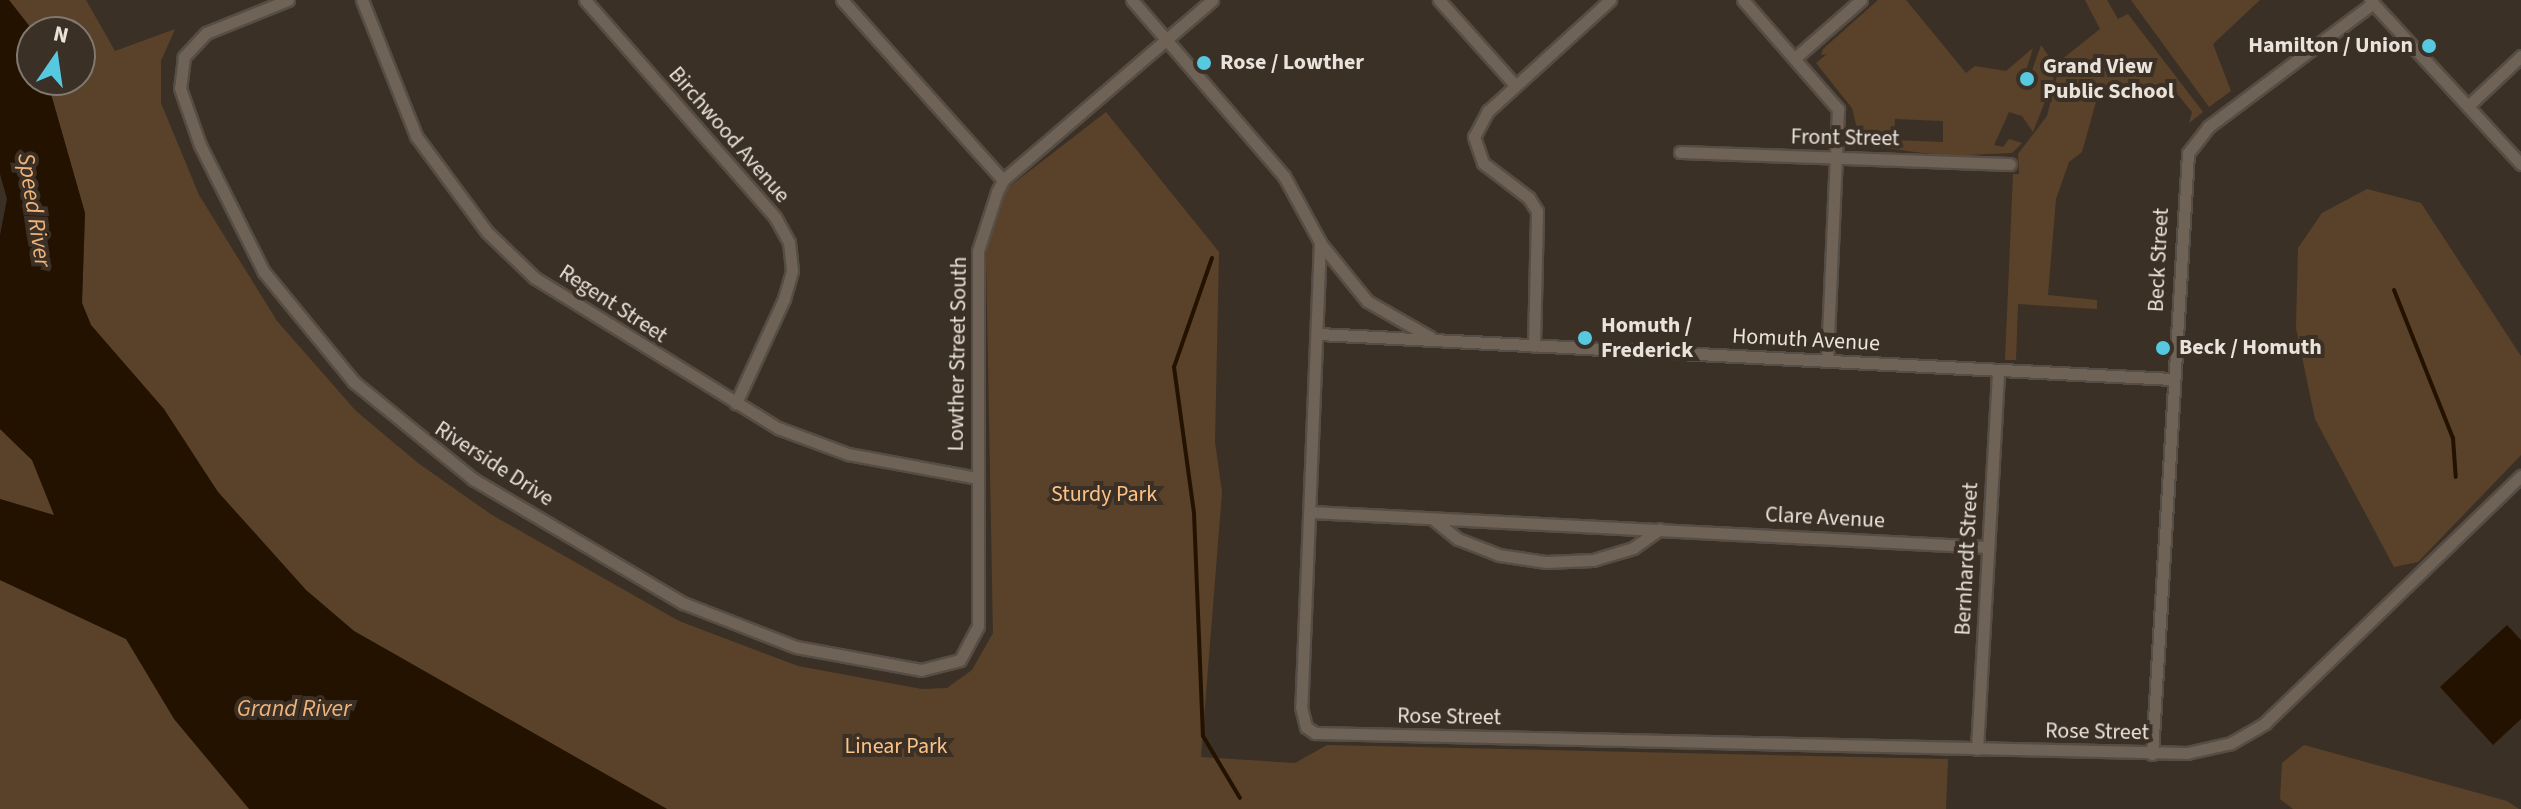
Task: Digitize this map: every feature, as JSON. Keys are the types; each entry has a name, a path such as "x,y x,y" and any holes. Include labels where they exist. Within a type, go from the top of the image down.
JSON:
{"street":[{"name":"Riverside Drive","path":"288,0 206,33 180,71 200,145 264,272 354,382 412,434 565,534 731,625 796,647 921,670 960,660"},
{"name":"Regent Street","path":"362,0 416,136 487,232 535,278 771,425 848,454 977,478"},
{"name":"Birchwood Avenue","path":"585,0 775,217 789,242 792,271 784,299 736,403"},
{"path":"842,0 1003,180 1212,0"},
{"name":"Rose Street","path":"1132,0 1284,176 1320,242 1319,334 1301,707 1306,727 1315,733 2152,754 2231,743 2305,689 2348,642 2521,476"},
{"path":"1439,0 1515,85"},
{"path":"1534,346 1537,211 1475,151 1478,123 1515,85 1610,0"},
{"path":"1743,0 1838,109 1827,361"},
{"path":"1795,58 1861,0"},
{"path":"2372,2 2521,164"},
{"name":"Beck Street","path":"2152,754 2172,379 2188,153 2208,127 2372,2"},
{"path":"2468,106 2521,56"},
{"name":"Front Street","path":"1680,152 2010,164"},
{"name":"Lowther Street South","path":"960,660 978,626 978,251 1003,180"},
{"name":"Homuth Avenue","path":"1320,242 1367,301 1438,340"},
{"name":"Homuth Avenue","path":"1319,334 2172,379"},
{"name":"Bernhardt Street","path":"1977,749 1998,371"},
{"name":"Clare Avenue","path":"1311,512 1987,547"},
{"path":"1432,519 1458,539 1499,555 1546,562 1593,560 1633,548 1660,529"}],"green space":[{"path":"9,0 86,0 95,16 22,16"},
{"path":"1878,0 1906,0 1966,73 1975,66 2006,71 2033,48 2025,74 2030,76 2041,45 2055,65 2053,81 2033,132 2022,116 2009,112 1994,145 2003,147 2009,139 2022,143 2012,153 1945,156 1856,144 1883,138 1860,141 1852,108 1816,63 1827,54 1821,55 1823,49","holes":["1895,119 1943,121 1943,142 1894,140"]},
{"path":"2085,0 2107,0 2118,19 2128,14 2203,112 2189,123 2192,112 2178,95 2099,91 2082,152 2069,162 2056,199 2048,295 2097,300 2097,309 2018,304 2016,360 2005,360 2013,174 2019,174 2018,154 2047,116 2061,60 2100,29"},
{"path":"2131,0 2260,0 2213,44 2231,91 2209,107"},
{"path":"96,18 115,51 175,29 161,61 161,103 199,195 277,321 356,411 418,463 492,515 679,621 798,666 922,689 947,688 972,670 993,633 986,257 994,210 1009,187 1106,112 1219,252 1215,442 1222,492 1201,757 1295,763 1327,745 1948,759 1946,809 667,809 354,631 306,590 218,492 91,325 82,303 85,213 52,96 96,96"},
{"path":"2367,189 2421,203 2521,356 2521,455 2418,562 2394,567 2315,419 2296,328 2298,248 2322,213"},
{"path":"0,429 32,460 55,516 0,499"},
{"path":"0,580 126,639 269,809 0,809"},
{"path":"2304,745 2507,801 2519,809 2293,809 2280,799 2282,763"}],"water":[{"path":"0,0 9,0 22,16 16,16 16,96 52,96 85,213 82,303 91,325 164,409 218,492 306,590 354,631 667,809 249,809 174,719 126,639 0,580 0,499 54,515 32,460 0,429 0,235 7,199 0,174"},
{"path":"2507,625 2521,640 2521,719 2493,745 2440,687"}],"waterway":[{"path":"1212,258 1174,367 1194,513 1203,736 1240,798"},
{"path":"2394,290 2453,438 2456,477"}],"place":[{"name":"Hamilton / Union","path":"2429,46"},
{"name":"Rose / Lowther","path":"1204,63"},
{"name":"Grand View Public School","path":"2027,79"},
{"name":"Homuth / Frederick","path":"1585,338"},
{"name":"Beck / Homuth","path":"2163,348"}],"water label":[{"name":"Speed River","path":"34,210"},
{"name":"Grand River","path":"294,709"}],"park label":[{"name":"Sturdy Park","path":"1104,495"},
{"name":"Linear Park","path":"896,747"}]}
